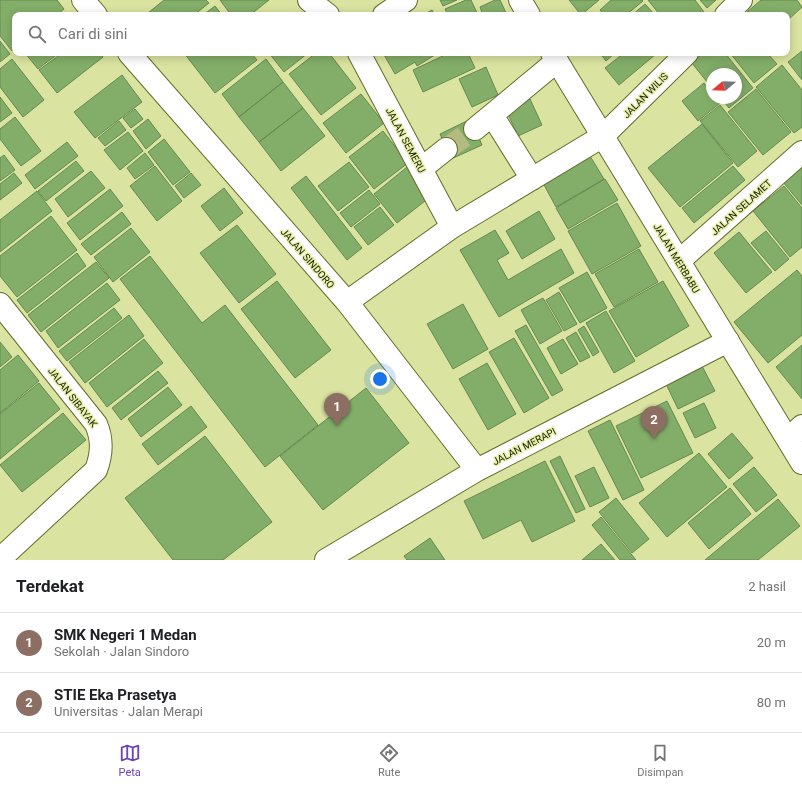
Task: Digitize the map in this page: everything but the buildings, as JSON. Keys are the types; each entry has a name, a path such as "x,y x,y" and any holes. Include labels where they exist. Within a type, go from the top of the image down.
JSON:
{"street":[{"path":"83,0 93,12"},
{"path":"309,0 324,12"},
{"path":"388,12 406,0"},
{"path":"520,0 527,12"},
{"path":"729,12 741,0"},
{"name":"JALAN SINDORO","path":"132,56 347,302 477,470"},
{"name":"JALAN SEMERU","path":"361,56 452,227"},
{"name":"JALAN WILIS","path":"347,302 452,227 603,136 684,56"},
{"path":"475,129 555,57"},
{"name":"JALAN MERBABU","path":"555,57 728,341 795,433 802,463"},
{"path":"492,114 532,179"},
{"path":"421,169 446,149"},
{"name":"JALAN SELAMET","path":"679,262 802,152"},
{"name":"JALAN SIBAYAK","path":"0,304 96,424 101,434 102,449 96,470 0,559"},
{"name":"JALAN MERAPI","path":"326,560 477,470 728,341"}],"tunnel":[{"path":"446,149 475,129"}],"place":[{"name":"SMK Negeri 1 Medan","path":"337,426"},
{"name":"STIE Eka Prasetya","path":"654,439"}]}
